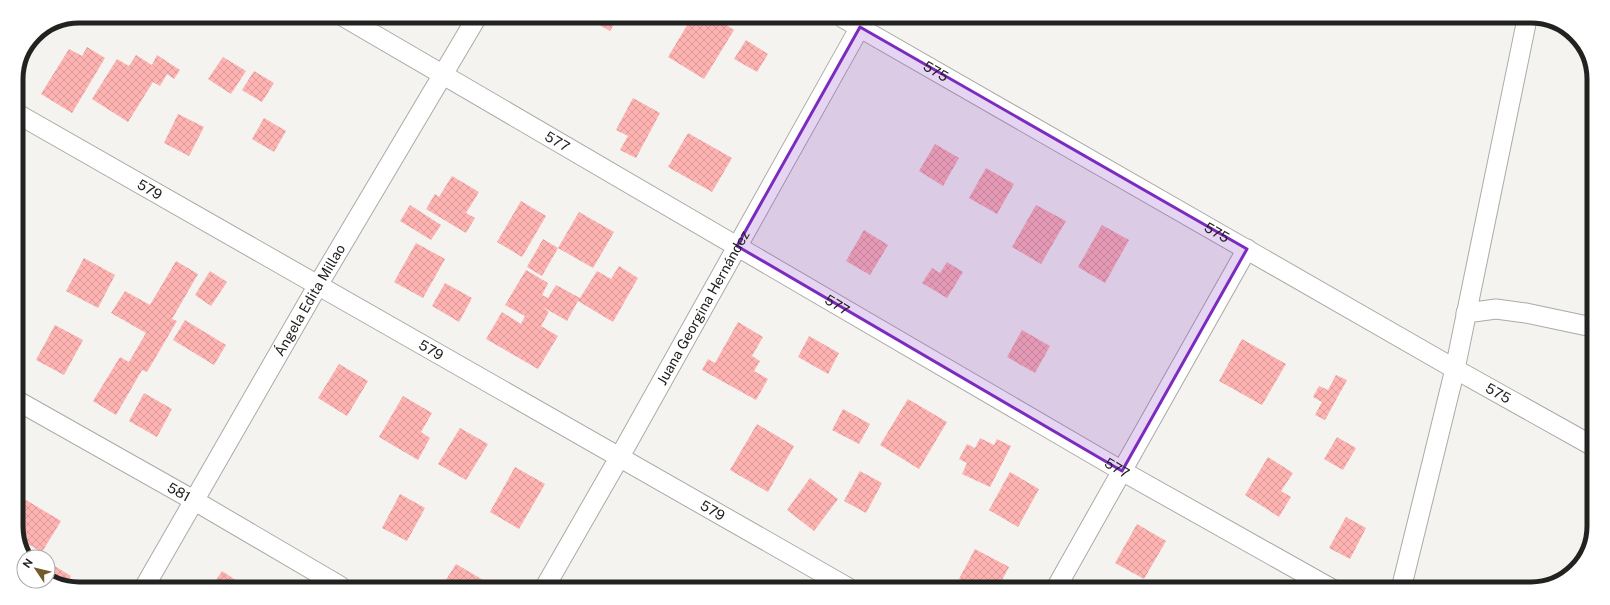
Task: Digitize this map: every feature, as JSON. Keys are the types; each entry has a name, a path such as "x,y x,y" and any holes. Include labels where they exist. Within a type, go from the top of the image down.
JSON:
{"street":[{"name":"577","path":"355,23 1122,471 1321,582"},
{"name":"Ángela Edita Millao","path":"147,582 318,285 474,23"},
{"name":"575","path":"852,23 1455,369 1587,443"},
{"path":"1403,582 1455,369 1526,23"},
{"name":"Juana Georgina Hernández","path":"548,582 619,458 860,27"},
{"name":"579","path":"23,117 838,582"},
{"path":"1059,582 1247,249"},
{"path":"1466,313 1496,309 1526,313 1587,326"},
{"name":"581","path":"23,404 195,501 333,582"}],"highlighted area":[{"path":"860,27 1247,249 1122,471 737,246"}],"building":[{"path":"596,23 615,23 610,31"},
{"path":"688,23 723,23 734,30 704,79 668,57"},
{"path":"746,40 768,54 757,72 734,59"},
{"path":"87,47 105,58 72,113 41,94 69,49 82,56"},
{"path":"136,55 152,65 157,55 180,70 174,79 167,74 160,86 153,82 128,122 92,99 117,59 129,66"},
{"path":"223,57 246,71 231,94 208,79"},
{"path":"254,71 274,83 262,102 242,90"},
{"path":"633,98 660,113 636,158 620,150 628,136 616,130"},
{"path":"178,114 204,127 189,156 164,143"},
{"path":"264,118 286,131 274,152 252,139"},
{"path":"688,133 732,158 712,192 668,167"},
{"path":"935,144 959,158 943,186 919,171"},
{"path":"986,168 1014,184 997,214 969,198"},
{"path":"452,176 479,192 466,213 475,218 466,233 426,209 435,194 439,197"},
{"path":"521,201 546,216 522,257 497,242"},
{"path":"410,205 441,225 431,240 400,221"},
{"path":"1036,205 1066,221 1041,264 1012,247"},
{"path":"579,212 614,232 593,268 558,248"},
{"path":"1102,225 1129,240 1105,283 1078,267"},
{"path":"864,230 888,245 870,275 846,261"},
{"path":"543,239 558,248 542,276 527,267"},
{"path":"416,243 445,259 423,298 394,282"},
{"path":"84,258 115,275 98,308 66,291"},
{"path":"176,261 198,274 172,319 177,321 147,372 142,370 116,415 93,401 120,357 129,362 146,333 111,313 125,291 150,305"},
{"path":"947,262 963,272 947,298 922,283 932,268 940,273"},
{"path":"619,266 638,278 613,322 578,301 567,321 543,307 549,312 541,326 558,336 538,369 486,339 502,312 521,324 525,316 505,305 526,270 548,283 542,295 548,298 556,285 580,298 597,271 611,279"},
{"path":"210,271 227,282 211,306 195,295"},
{"path":"445,283 472,298 459,322 432,306"},
{"path":"185,320 226,345 214,365 173,340"},
{"path":"738,322 763,337 752,356 760,361 754,371 768,379 756,400 702,370 708,359 715,363"},
{"path":"55,325 83,340 64,375 36,360"},
{"path":"1022,330 1050,346 1035,373 1007,357"},
{"path":"809,336 839,353 828,374 798,357"},
{"path":"1242,339 1286,364 1262,405 1219,381"},
{"path":"339,364 368,381 347,416 318,398"},
{"path":"1336,375 1347,380 1325,420 1315,415 1322,402 1313,397 1319,386 1328,390"},
{"path":"144,393 172,409 157,437 129,421"},
{"path":"403,396 432,413 421,432 430,438 418,460 379,437"},
{"path":"908,399 947,422 919,469 880,445"},
{"path":"843,409 870,424 859,444 832,430"},
{"path":"757,424 794,446 768,492 730,470"},
{"path":"460,428 488,444 466,480 438,464"},
{"path":"1337,437 1356,448 1343,470 1324,459"},
{"path":"980,438 994,445 997,439 1011,446 990,487 962,474 967,463 959,459 967,444 975,448"},
{"path":"1268,457 1293,473 1281,491 1291,497 1279,517 1245,495"},
{"path":"515,467 545,484 519,529 490,512"},
{"path":"860,471 882,483 866,513 844,501"},
{"path":"1010,472 1039,489 1018,527 989,510"},
{"path":"810,478 838,499 814,531 787,510"},
{"path":"400,494 425,508 407,541 382,528"},
{"path":"23,498 61,521 44,549 37,549 26,543 23,530"},
{"path":"1346,517 1366,528 1350,559 1329,548"},
{"path":"1137,524 1166,541 1144,579 1115,563"},
{"path":"975,549 1009,567 1001,582 964,582 959,579"},
{"path":"456,564 487,582 445,582"},
{"path":"56,567 71,576 68,581 56,577"},
{"path":"222,571 239,582 215,582"}]}
